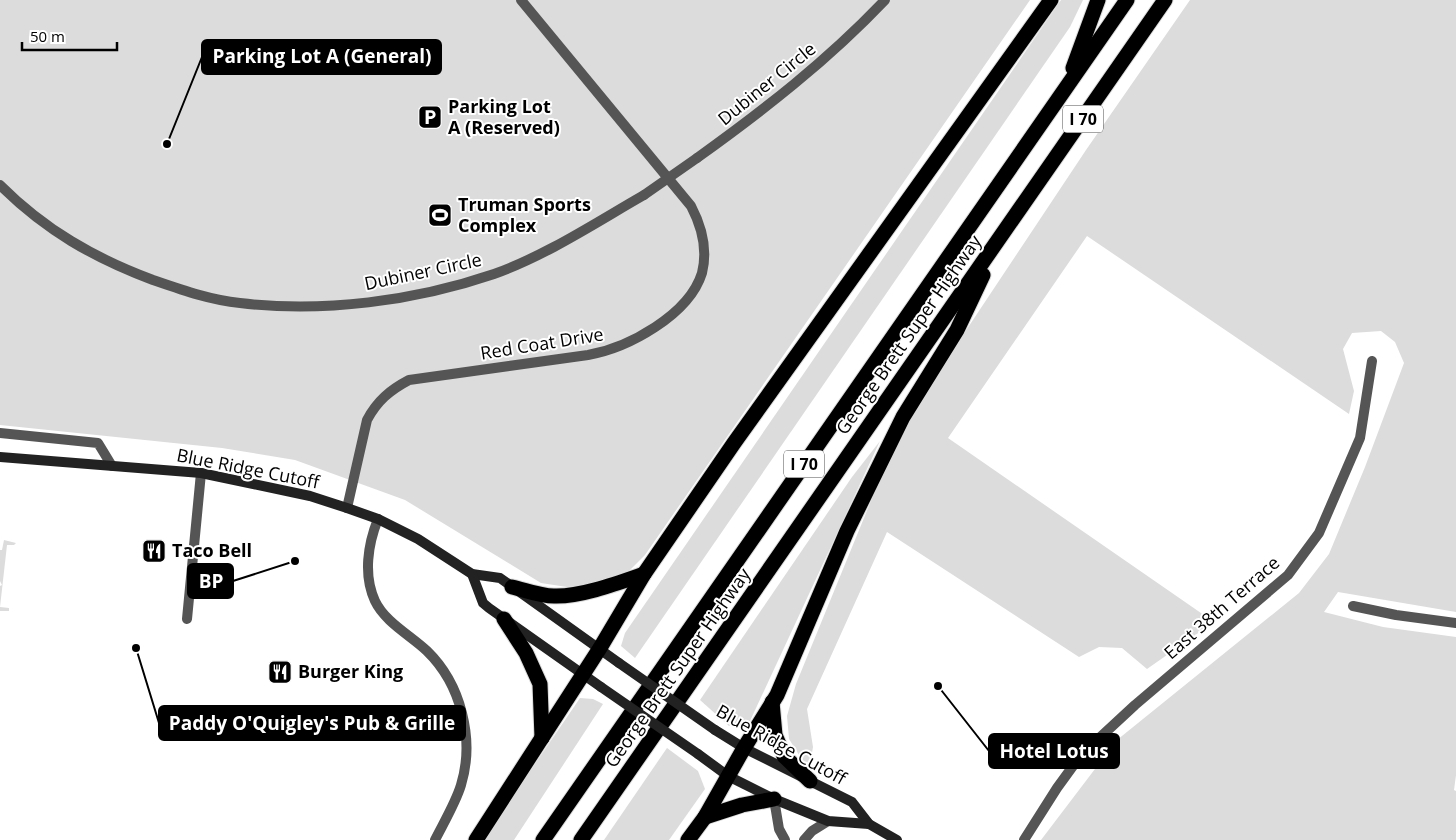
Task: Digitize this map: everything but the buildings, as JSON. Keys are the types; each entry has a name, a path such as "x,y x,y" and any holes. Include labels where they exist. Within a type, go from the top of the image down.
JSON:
{"highway":[{"path":"476,840 600,648 644,574 739,435 1051,0"},
{"path":"1066,88 1098,0"},
{"name":"George Brett Super Highway","path":"543,840 1126,0"},
{"name":"George Brett Super Highway","path":"582,840 1165,0"},
{"path":"688,840 705,817 772,702 847,531 899,425 957,330 1000,238"},
{"path":"512,587 554,596 593,590 644,574"},
{"path":"504,619 526,653 540,684 542,739"},
{"path":"772,702 775,735 784,756 810,781"},
{"path":"705,817 774,799"}],"main road":[{"name":"Blue Ridge Cutoff","path":"0,457 201,473 310,496 378,519 418,539 472,574 500,578 715,730 744,748 852,802 869,824 897,840"},
{"name":"Blue Ridge Cutoff","path":"472,574 484,603 504,619 728,776 774,799 828,821 869,824"}],"street":[{"name":"Red Coat Drive","path":"347,508 367,420 373,409 386,394 409,380 588,355 614,349 647,332 672,313 690,295 701,274 704,240 700,223 691,206 522,0"},
{"name":"Dubiner Circle","path":"0,185 38,219 96,256 191,294 239,303 279,307 327,307 389,299 453,286 486,276 528,259 558,244 644,194 757,115 802,79 839,46 885,0"},
{"name":"East 38th Terrace","path":"1024,840 1057,788 1081,755 1135,705 1288,575 1319,532 1360,438 1372,361"},
{"path":"0,433 98,443 112,466"},
{"path":"187,619 201,473"},
{"path":"378,519 373,530 368,559 368,572 375,602 383,613 428,652 442,668 452,687 462,714 466,736 466,757 461,786 435,840"},
{"path":"1353,606 1396,615 1456,623"},
{"path":"774,799 779,829 785,840"},
{"path":"804,840 812,831 828,821"}],"shaded area":[{"name":"Truman Sports Complex","path":"0,0 1030,0 645,555 627,573 601,584 567,587 541,583 405,500 295,460 222,448 0,425"},
{"path":"1061,0 1083,0 1070,27 635,658 621,646 625,633"},
{"path":"1190,0 1456,0 1456,612 1338,592 1324,612 1383,627 1456,637 1456,775 1454,790 1456,791 1456,840 1041,840 1117,740 1299,593 1329,554 1365,467 1404,363 1395,342 1381,331 1352,333 1343,349 1354,391 1349,414 1087,236 948,438 1214,622 1147,669 1122,648 1099,647 1079,657 887,532 807,709 813,747 809,771 789,739 787,716 796,684 891,452 945,362 1086,150"},
{"path":"880,441 750,721 729,726 700,700 852,477"},
{"path":"4,540 16,543 14,545 7,545 0,607 0,586 2,585 0,581 0,550 2,550"},
{"path":"0,607 9,608 9,611 0,611"},
{"path":"580,698 593,699 603,704 514,840 483,840"},
{"path":"667,748 698,771 705,789 669,840 604,840"}],"place":[{"name":"Parking Lot A (Reserved)","path":"430,117"},
{"name":"Parking Lot A (General)","path":"167,144"},
{"name":"Truman Sports Complex","path":"440,215"},
{"name":"Taco Bell","path":"154,551"},
{"name":"BP","path":"295,561"},
{"name":"Paddy O'Quigley's Pub & Grille","path":"136,648"},
{"name":"Burger King","path":"280,672"},
{"name":"Hotel Lotus","path":"938,686"}]}
